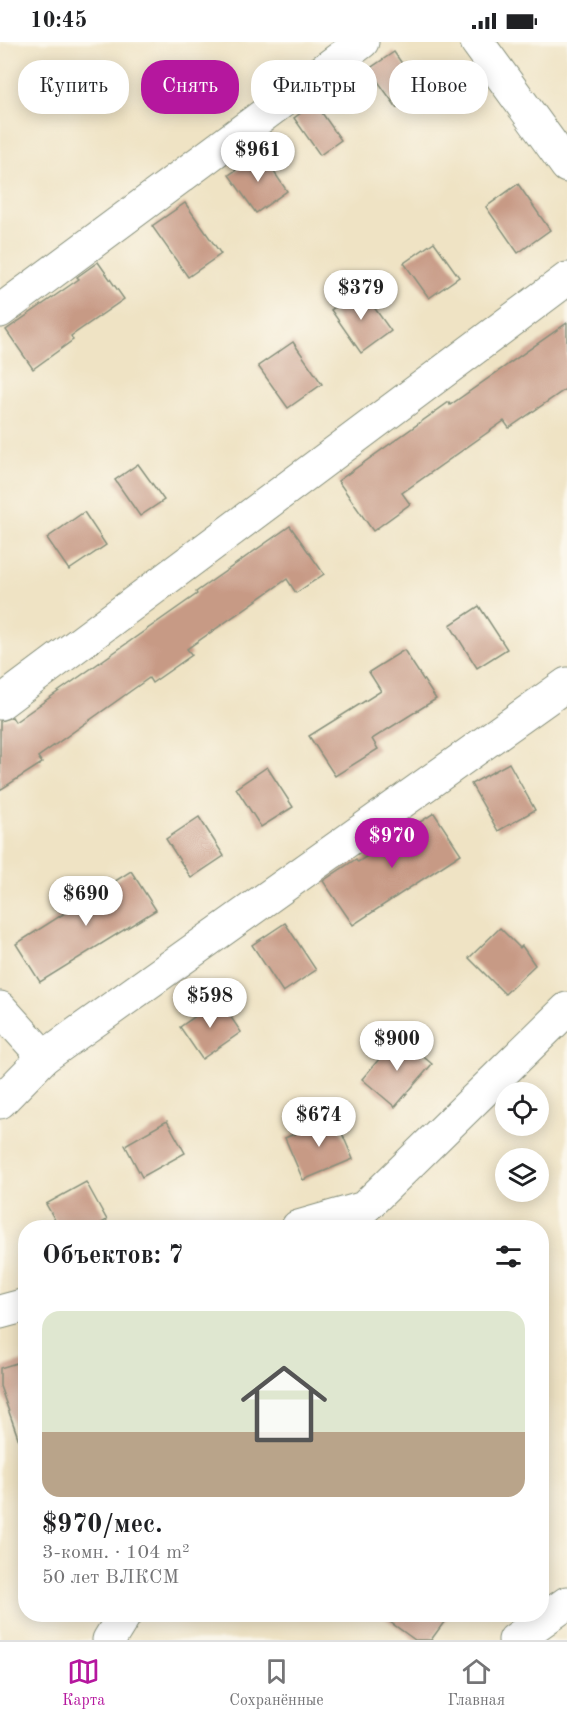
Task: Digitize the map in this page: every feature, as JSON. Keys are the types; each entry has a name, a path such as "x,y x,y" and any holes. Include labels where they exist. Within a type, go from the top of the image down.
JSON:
{"street":[{"path":"0,311 362,42"},
{"path":"477,42 567,166"},
{"path":"0,704 567,279"},
{"path":"0,1102 44,1057 567,684"},
{"path":"0,1008 44,1057"},
{"path":"360,1218 567,1009"},
{"path":"0,1312 18,1307"},
{"path":"549,1616 567,1604"},
{"path":"109,1640 120,1622"},
{"path":"515,1640 541,1622"}],"building":[{"path":"394,52 400,60 389,60 389,97 377,80 377,64"},
{"path":"300,114 323,114 341,140 320,155 294,118"},
{"path":"261,153 287,191 256,213 229,175"},
{"path":"518,184 550,230 518,253 486,207"},
{"path":"185,203 221,254 188,277 152,226"},
{"path":"434,242 459,277 429,298 404,263"},
{"path":"98,262 124,299 71,336 73,340 33,369 6,330 79,279 77,277"},
{"path":"361,289 391,331 361,353 331,310"},
{"path":"567,323 567,388 509,428 504,421 402,493 410,504 373,531 338,481 449,402 450,405"},
{"path":"293,342 322,384 288,408 258,366"},
{"path":"138,464 164,500 140,516 115,480"},
{"path":"84,512 106,545 69,570 47,538"},
{"path":"290,526 324,574 296,593 287,579 187,649 192,655 152,683 149,678 38,757 42,763 0,790 0,721 12,717 15,722"},
{"path":"479,606 507,649 477,668 450,625"},
{"path":"404,650 436,699 372,739 378,749 335,776 309,736 381,691 369,672"},
{"path":"509,763 535,810 498,831 471,784"},
{"path":"267,767 293,807 261,827 236,788"},
{"path":"434,813 461,854 353,925 323,881 356,859 358,862"},
{"path":"199,817 224,856 191,878 166,839"},
{"path":"131,871 156,910 40,982 16,944"},
{"path":"285,923 316,970 283,992 252,945"},
{"path":"500,928 520,948 522,946 535,965 505,994 469,958"},
{"path":"219,1000 241,1032 202,1059 180,1027"},
{"path":"399,1036 432,1064 395,1107 362,1079"},
{"path":"335,1117 353,1159 303,1180 285,1138"},
{"path":"167,1121 185,1153 142,1177 125,1145"},
{"path":"86,1182 107,1220 55,1220 46,1204"},
{"path":"18,1362 18,1438 0,1386 0,1368"},
{"path":"390,1622 444,1622 431,1640 415,1640"}]}
